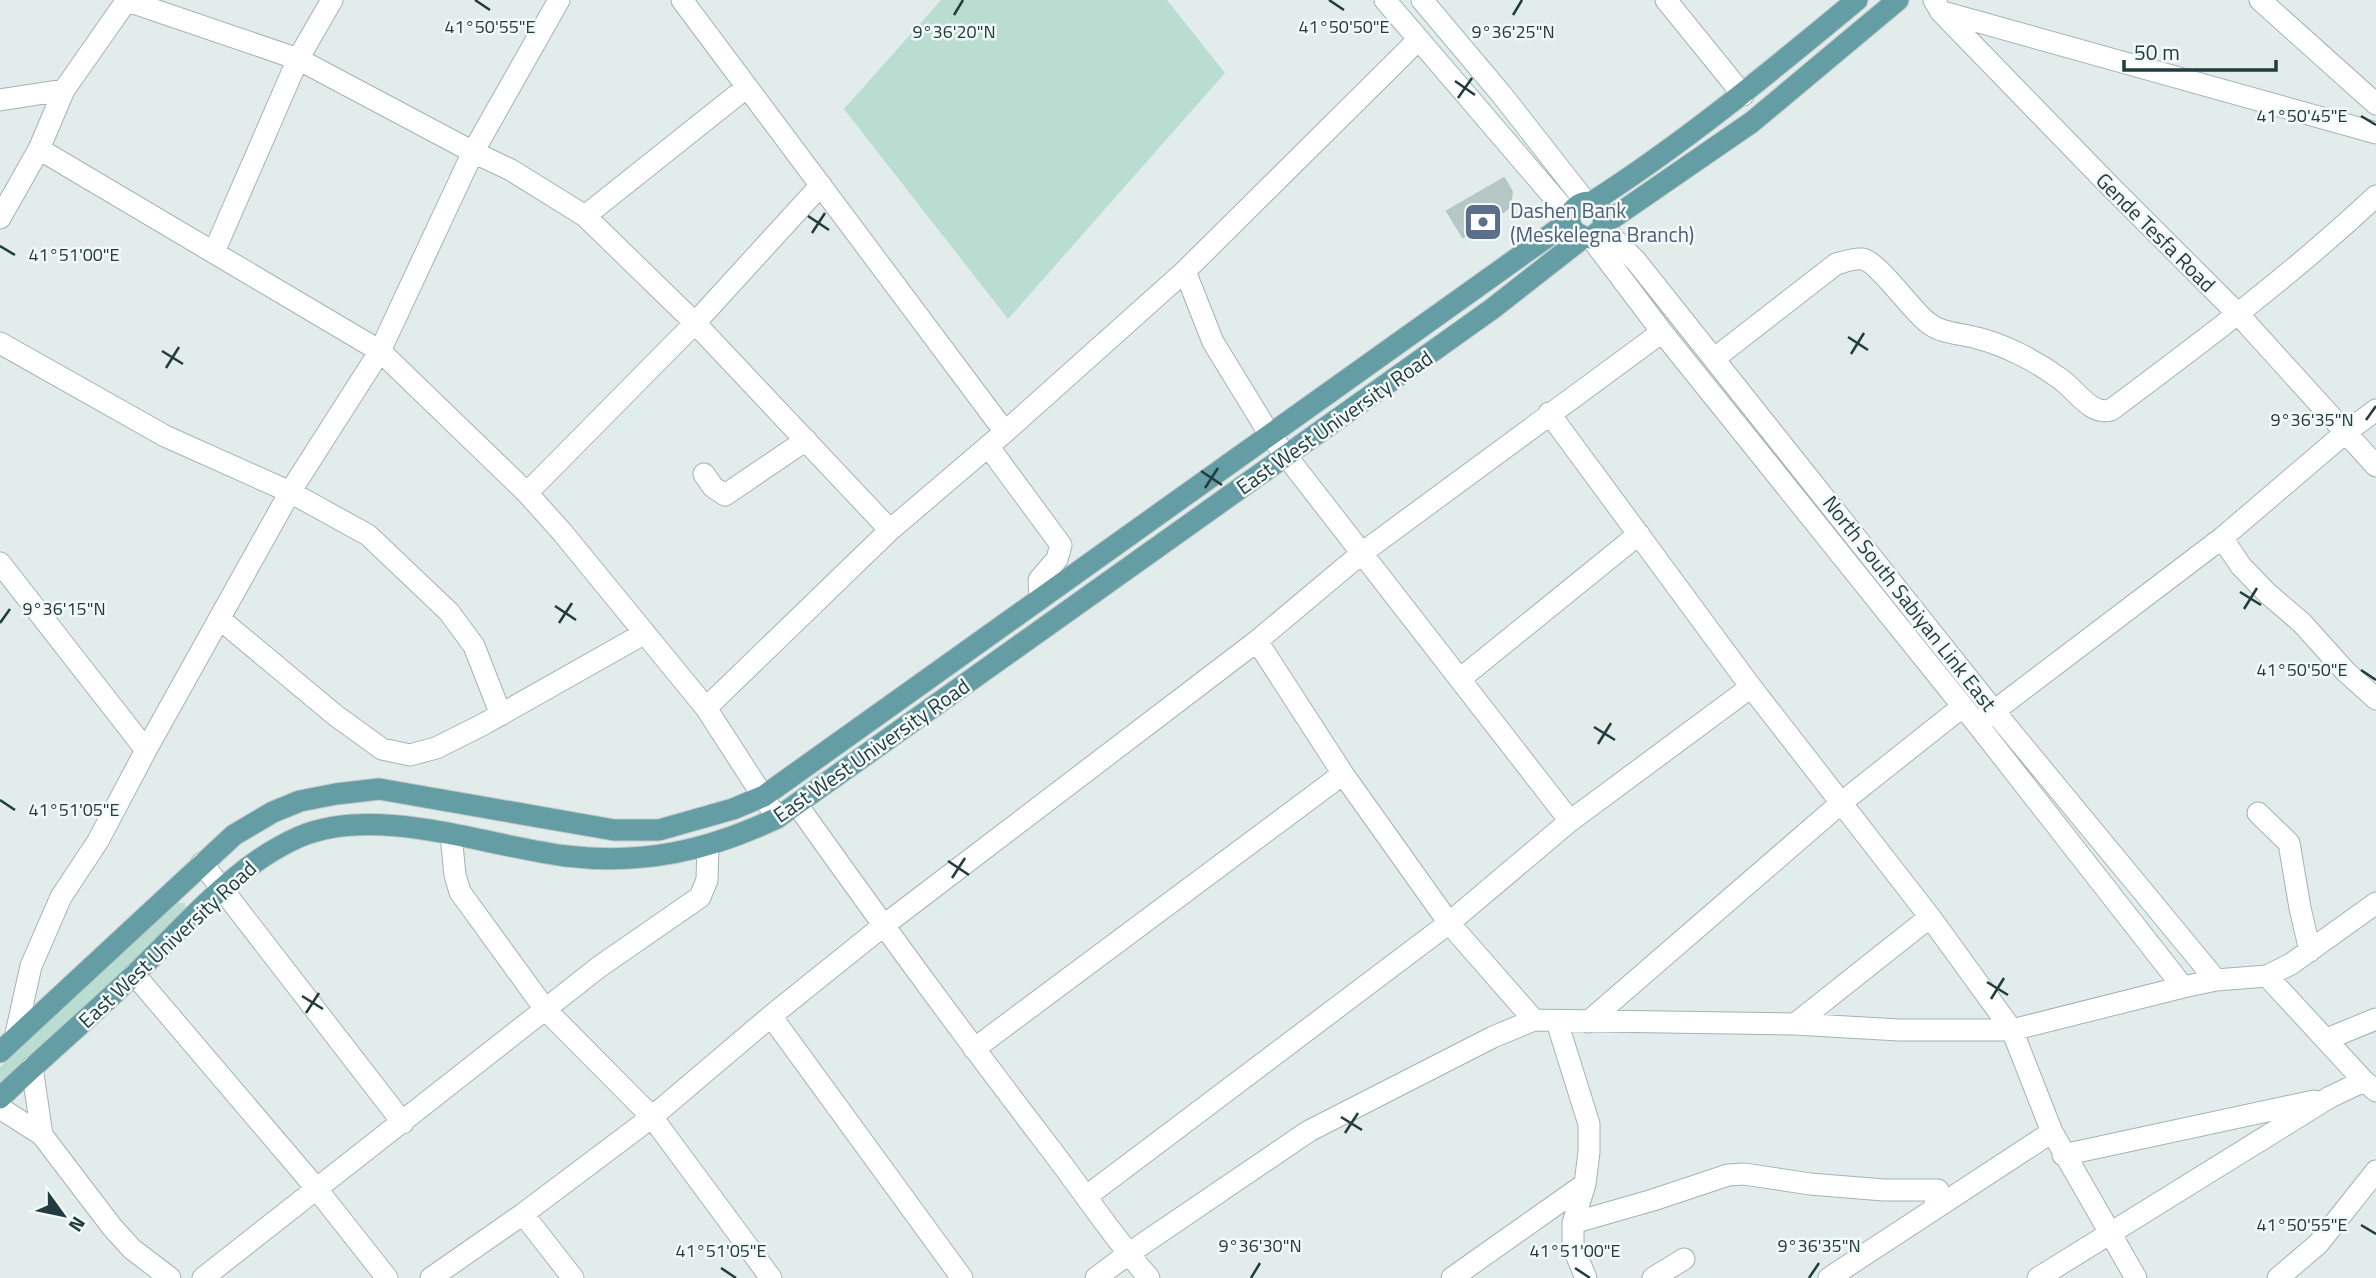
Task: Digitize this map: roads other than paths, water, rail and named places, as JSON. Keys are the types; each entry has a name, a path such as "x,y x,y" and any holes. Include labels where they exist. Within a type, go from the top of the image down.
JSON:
{"main road":[{"name":"East West University Road","path":"7,1045 234,835 273,812 300,801 379,789 614,830 659,830 733,809 764,796 1270,435 1578,210 1644,169 1743,95 1857,0"},
{"name":"East West University Road","path":"0,1098 223,888 261,857 300,836 332,827 368,824 450,835 566,856 632,859 708,845 743,834 777,818 1752,122 1898,0"},
{"path":"1578,210 1602,211 1595,232 1573,231 1578,210"}],"street":[{"path":"0,218 39,149 64,90 126,0 298,59 511,170 585,216 695,323 890,530"},
{"path":"214,252 298,59 332,0"},
{"path":"7,1045 31,966 61,897 98,841 290,492 380,351 473,152 559,0"},
{"path":"682,0 1005,432"},
{"path":"1385,0 1418,40 1578,210"},
{"path":"1422,0 1502,95 1578,210"},
{"path":"1666,0 1743,95"},
{"path":"2260,0 2376,104"},
{"path":"1937,6 2376,133"},
{"name":"Gende Tesfa Road","path":"1937,6 2109,185 2239,315 2376,466"},
{"path":"706,708 890,530 1005,432 1185,271 1418,40"},
{"path":"585,216 747,87"},
{"path":"0,100 64,90"},
{"path":"39,149 380,351 527,494 706,708 777,818"},
{"path":"527,494 695,323 821,186"},
{"path":"1715,358 1836,264 1865,259 1928,323 1943,331 1979,338 2022,355 2061,378 2094,409 2103,413 2239,315 2335,235 2376,196"},
{"name":"North South Sabiyan Link East","path":"1595,232 1662,332 1977,724 2183,987"},
{"name":"North South Sabiyan Link East","path":"1595,232 1636,261 1994,710 2216,980"},
{"path":"1185,271 1213,342 1270,435 1570,821"},
{"path":"431,1278 523,1214 652,1117 883,926 1257,641 1362,553 1662,332"},
{"path":"0,343 165,436 290,492 368,535 449,612 474,646 501,715"},
{"path":"1977,724 2222,538 2345,433 2376,410"},
{"path":"1549,413 1751,687 1930,917 2012,1030 2063,1155 2136,1278"},
{"path":"704,474 713,487 725,495 806,440"},
{"path":"988,446 1061,545 1056,559 1040,580 1040,599"},
{"path":"1460,679 1639,534"},
{"path":"2222,538 2241,566 2302,623 2346,672 2376,699"},
{"path":"0,563 146,750"},
{"path":"221,620 335,715 382,749 410,755 436,748 501,715 645,633"},
{"path":"1257,641 1343,774 1449,923 1534,1020"},
{"path":"1087,1196 1449,923 1570,821 1751,687"},
{"path":"1588,1023 1840,803 1962,707"},
{"path":"974,1049 1343,774"},
{"path":"797,806 974,1049 1128,1254 1149,1278"},
{"path":"2258,813 2289,843 2310,951"},
{"path":"450,835 460,892 545,1009 652,1117 771,1278"},
{"path":"203,1278 599,967 700,897 707,880 708,845"},
{"path":"202,863 403,1123"},
{"path":"1096,1278 1309,1132 1493,1037 1534,1020 1588,1023 1795,1024 1899,1030 2012,1030 2216,980 2267,976 2291,964 2376,903"},
{"path":"1795,1024 1930,917"},
{"path":"134,974 316,1188 387,1278"},
{"path":"2063,1155 2370,1086 2267,976"},
{"path":"771,1016 962,1278"},
{"path":"2327,1039 2376,1019"},
{"path":"1557,1022 1589,1124 1585,1184 1573,1223 1573,1247 1586,1278"},
{"path":"32,1067 42,1135"},
{"path":"2038,1278 2330,1097"},
{"path":"0,1108 42,1135 112,1227 132,1249 170,1278"},
{"path":"1829,1278 2052,1132"},
{"path":"2277,1278 2318,1244 2376,1171"},
{"path":"1573,1223 1728,1175 1744,1174 1810,1184 1884,1190 1938,1190 1934,1209"},
{"path":"1452,1278 1585,1184"},
{"path":"523,1214 573,1278"},
{"path":"1653,1278 1684,1259"}],"place":[{"name":"Dashen Bank (Meskelegna Branch)","path":"1483,222"}]}
